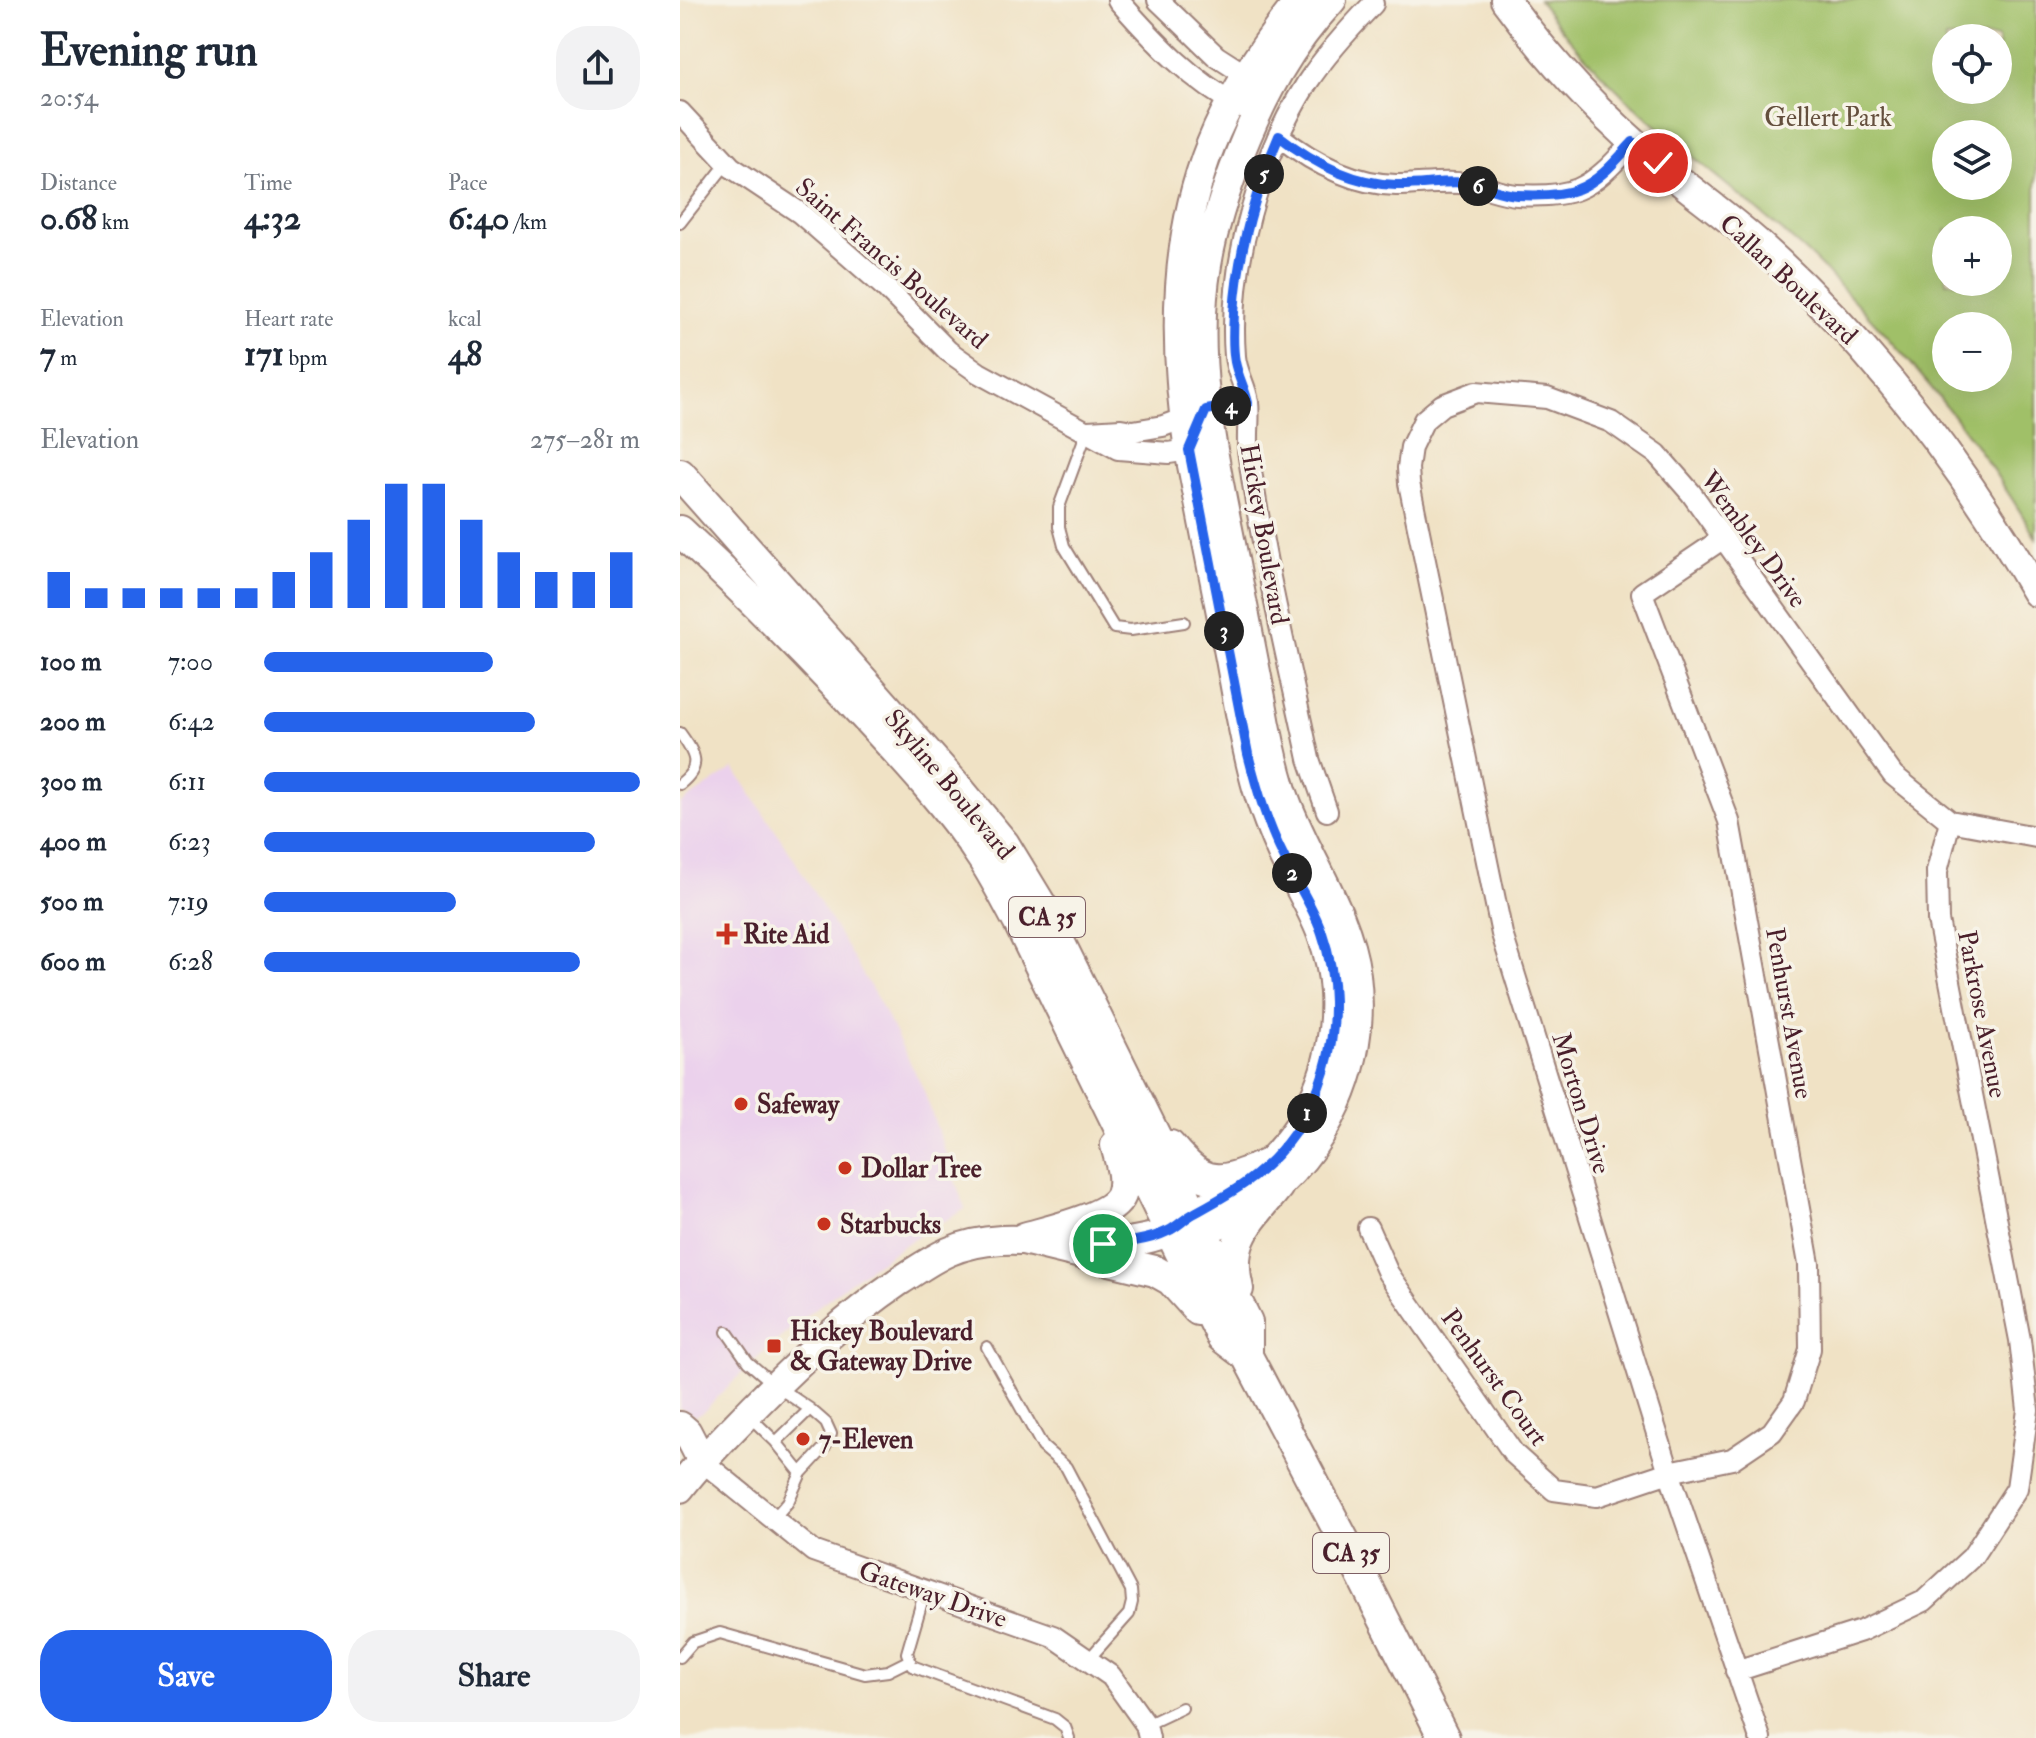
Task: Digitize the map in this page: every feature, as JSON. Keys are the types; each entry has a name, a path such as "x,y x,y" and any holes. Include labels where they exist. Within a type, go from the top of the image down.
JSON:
{"main road":[{"name":"Hickey Boulevard","path":"1273,1175 1317,1093 1323,1075 1333,1032 1334,987 1322,934 1276,840 1253,772 1189,450 1195,414 1207,263 1215,228 1257,93 1269,41 1300,0"},
{"name":"Hickey Boulevard","path":"680,1488 691,1456 747,1414 802,1358 840,1326 873,1299 924,1265 971,1243 996,1239 1120,1243 1188,1225 1235,1217 1273,1175 1314,1145 1333,1114 1349,1072 1355,1045 1358,1010 1353,957 1342,921 1294,824 1272,756 1195,414 1179,377 1178,341 1185,242 1204,164 1217,130 1231,102 1257,93 1332,0"},
{"name":"Callan Boulevard","path":"1505,0 1564,73 1633,142 1761,246 1862,349 1949,456 2036,592"},
{"name":"Skyline Boulevard","path":"680,474 1004,844 1041,905 1146,1116 1188,1225 1247,1356 1444,1738"},
{"name":"Skyline Boulevard","path":"680,531 748,596 870,723 927,786 967,837 1019,923 1102,1093 1188,1225"},
{"path":"1023,1239 1099,1214 1118,1201 1124,1179 1102,1093"},
{"path":"1146,1116 1185,1164 1205,1177 1226,1180 1273,1175"},
{"path":"1235,1330 1236,1246 1273,1175"},
{"path":"1023,1239 1155,1271 1235,1330"},
{"name":"Gateway Drive","path":"680,1426 687,1432 691,1456"}],"street":[{"path":"1118,0 1188,72 1231,102"},
{"path":"1158,0 1257,93"},
{"name":"Hickey Boulevard","path":"1327,811 1309,759 1248,455 1248,403 1234,355 1234,320 1237,283 1253,207 1279,136 1312,76 1373,4"},
{"name":"Saint Francis Boulevard","path":"680,112 727,163 800,213 887,289 948,351 979,373 1118,449 1169,453 1189,450"},
{"path":"1279,136 1329,168 1372,183 1468,183 1515,195 1555,194 1578,189 1601,174 1633,142"},
{"name":"Wembley Drive","path":"1408,468 1411,447 1424,420 1442,405 1476,392 1547,398 1611,422 1657,454 1691,493 1893,775 1950,821 2036,837"},
{"name":"Saint Francis Boulevard","path":"1087,431 1133,431 1163,426 1195,414 1248,403"},
{"name":"Morton Drive","path":"1408,468 1502,934 1669,1472 1760,1738"},
{"name":"Penhurst Avenue","path":"1669,1472 1732,1459 1772,1432 1794,1401 1810,1349 1809,1264 1729,821 1642,593 1722,539"},
{"name":"Parkrose Avenue","path":"1736,1671 1861,1631 1924,1601 1972,1557 2017,1488 2028,1410 2020,1340 1938,920 1937,871 1950,821"},
{"name":"Penhurst Court","path":"1368,1228 1388,1273 1514,1454 1554,1490 1597,1496 1669,1472"},
{"name":"Gateway Drive","path":"691,1456 813,1551 837,1556 1053,1636 1111,1676 1147,1731"}],"lane":[{"path":"680,223 727,163"},
{"path":"1087,431 1059,507 1059,527 1064,546 1114,628 1131,630 1184,622"},
{"path":"680,733 695,761 691,775 680,784"},
{"path":"727,1332 748,1362 810,1409 826,1423 831,1434 825,1447 801,1473 788,1502 773,1519"},
{"path":"987,1347 1043,1447 1066,1467 1131,1590 1129,1614 1088,1660"},
{"path":"776,1442 810,1409"},
{"path":"747,1414 776,1442 801,1473"},
{"path":"925,1591 909,1641 907,1653 912,1666 1055,1719 1065,1727 1069,1738"},
{"path":"680,1657 693,1642 720,1633 865,1674 888,1671 910,1660"},
{"path":"1147,1731 1182,1708"}],"shaded area":[{"path":"734,768 792,856 880,1003 923,1088 965,1209 851,1281 802,1319 701,1414 695,1416 680,1408 680,804"}],"green space":[{"name":"Gellert Park","path":"1539,0 2036,0 2036,538 1997,476 1934,392 2012,392 2012,312 1932,312 1932,390 1859,306 1803,249 1693,157 1596,68"}],"place":[{"name":"Rite Aid","path":"727,934"},
{"name":"Safeway","path":"741,1104"},
{"name":"Dollar Tree","path":"845,1168"},
{"name":"Starbucks","path":"824,1224"},
{"name":"Hickey Boulevard & Gateway Drive","path":"774,1346"},
{"name":"7-Eleven","path":"803,1439"}],"route":[{"path":"1103,1244 1134,1241 1169,1231 1255,1176 1301,1124 1317,1093 1331,1042 1335,1006 1327,950 1316,918 1269,823 1248,754 1189,450 1206,410 1248,403 1234,355 1237,283 1253,207 1279,136 1329,168 1372,183 1468,183 1515,195 1555,194 1578,189 1601,174 1633,142 1658,163"}]}
